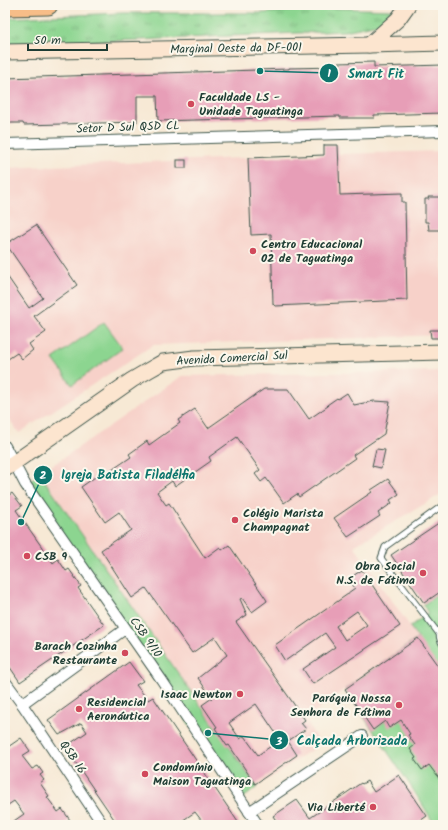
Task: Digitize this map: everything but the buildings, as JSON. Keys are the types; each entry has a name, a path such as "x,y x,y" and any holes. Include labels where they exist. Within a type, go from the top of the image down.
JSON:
{"highway":[{"path":"5,6 48,5"}],"main road":[{"path":"370,45 398,19 408,5"},
{"name":"Marginal Oeste da DF-001","path":"5,52 370,45 443,42"},
{"name":"Avenida Comercial Sul","path":"9,466 132,380 163,362 194,358 443,352"}],"street":[{"name":"Setor D Sul QSD CL","path":"5,144 443,132"},
{"name":"CSB 9/10","path":"5,446 9,466 25,484 161,680 258,825"},
{"path":"22,704 125,629"},
{"name":"QSB 16","path":"5,681 103,825"},
{"path":"249,812 362,736"}],"lane":[{"path":"443,505 385,547 381,558 439,634 443,645"},
{"path":"439,634 443,626"}],"shaded area":[{"name":"Centro Educacional 02 de Taguatinga","path":"443,151 443,335 153,345 19,433 5,413 5,168"},
{"name":"Colégio Marista Champagnat","path":"443,371 443,493 354,546 418,638 305,719 320,744 257,787 40,474 182,376"}],"green space":[{"path":"329,8 393,10 378,24 345,31 5,44 5,18 123,13 263,13"},
{"path":"104,322 123,348 72,385 53,359"},
{"path":"40,474 257,787 241,800 25,484"},
{"name":"Paróquia Nossa Senhora de Fátima","path":"443,591 443,825 435,825 412,788 345,689 418,638 410,627 428,613 423,605"}],"place":[{"name":"Smart Fit","path":"260,71"},
{"name":"Faculdade LS - Unidade Taguatinga","path":"191,104"},
{"name":"Centro Educacional 02 de Taguatinga","path":"253,251"},
{"name":"Colégio Marista Champagnat","path":"235,520"},
{"name":"Igreja Batista Filadélfia","path":"21,522"},
{"name":"CSB 9","path":"27,556"},
{"name":"Obra Social N.S. de Fátima","path":"423,573"},
{"name":"Barach Cozinha Restaurante","path":"125,653"},
{"name":"Isaac Newton","path":"240,694"},
{"name":"Paróquia Nossa Senhora de Fátima","path":"399,705"},
{"name":"Residencial Aeronáutica","path":"79,709"},
{"name":"Calçada Arborizada","path":"208,733"},
{"name":"Condomínio Maison Taguatinga","path":"145,774"},
{"name":"Via Liberté","path":"373,807"}]}
